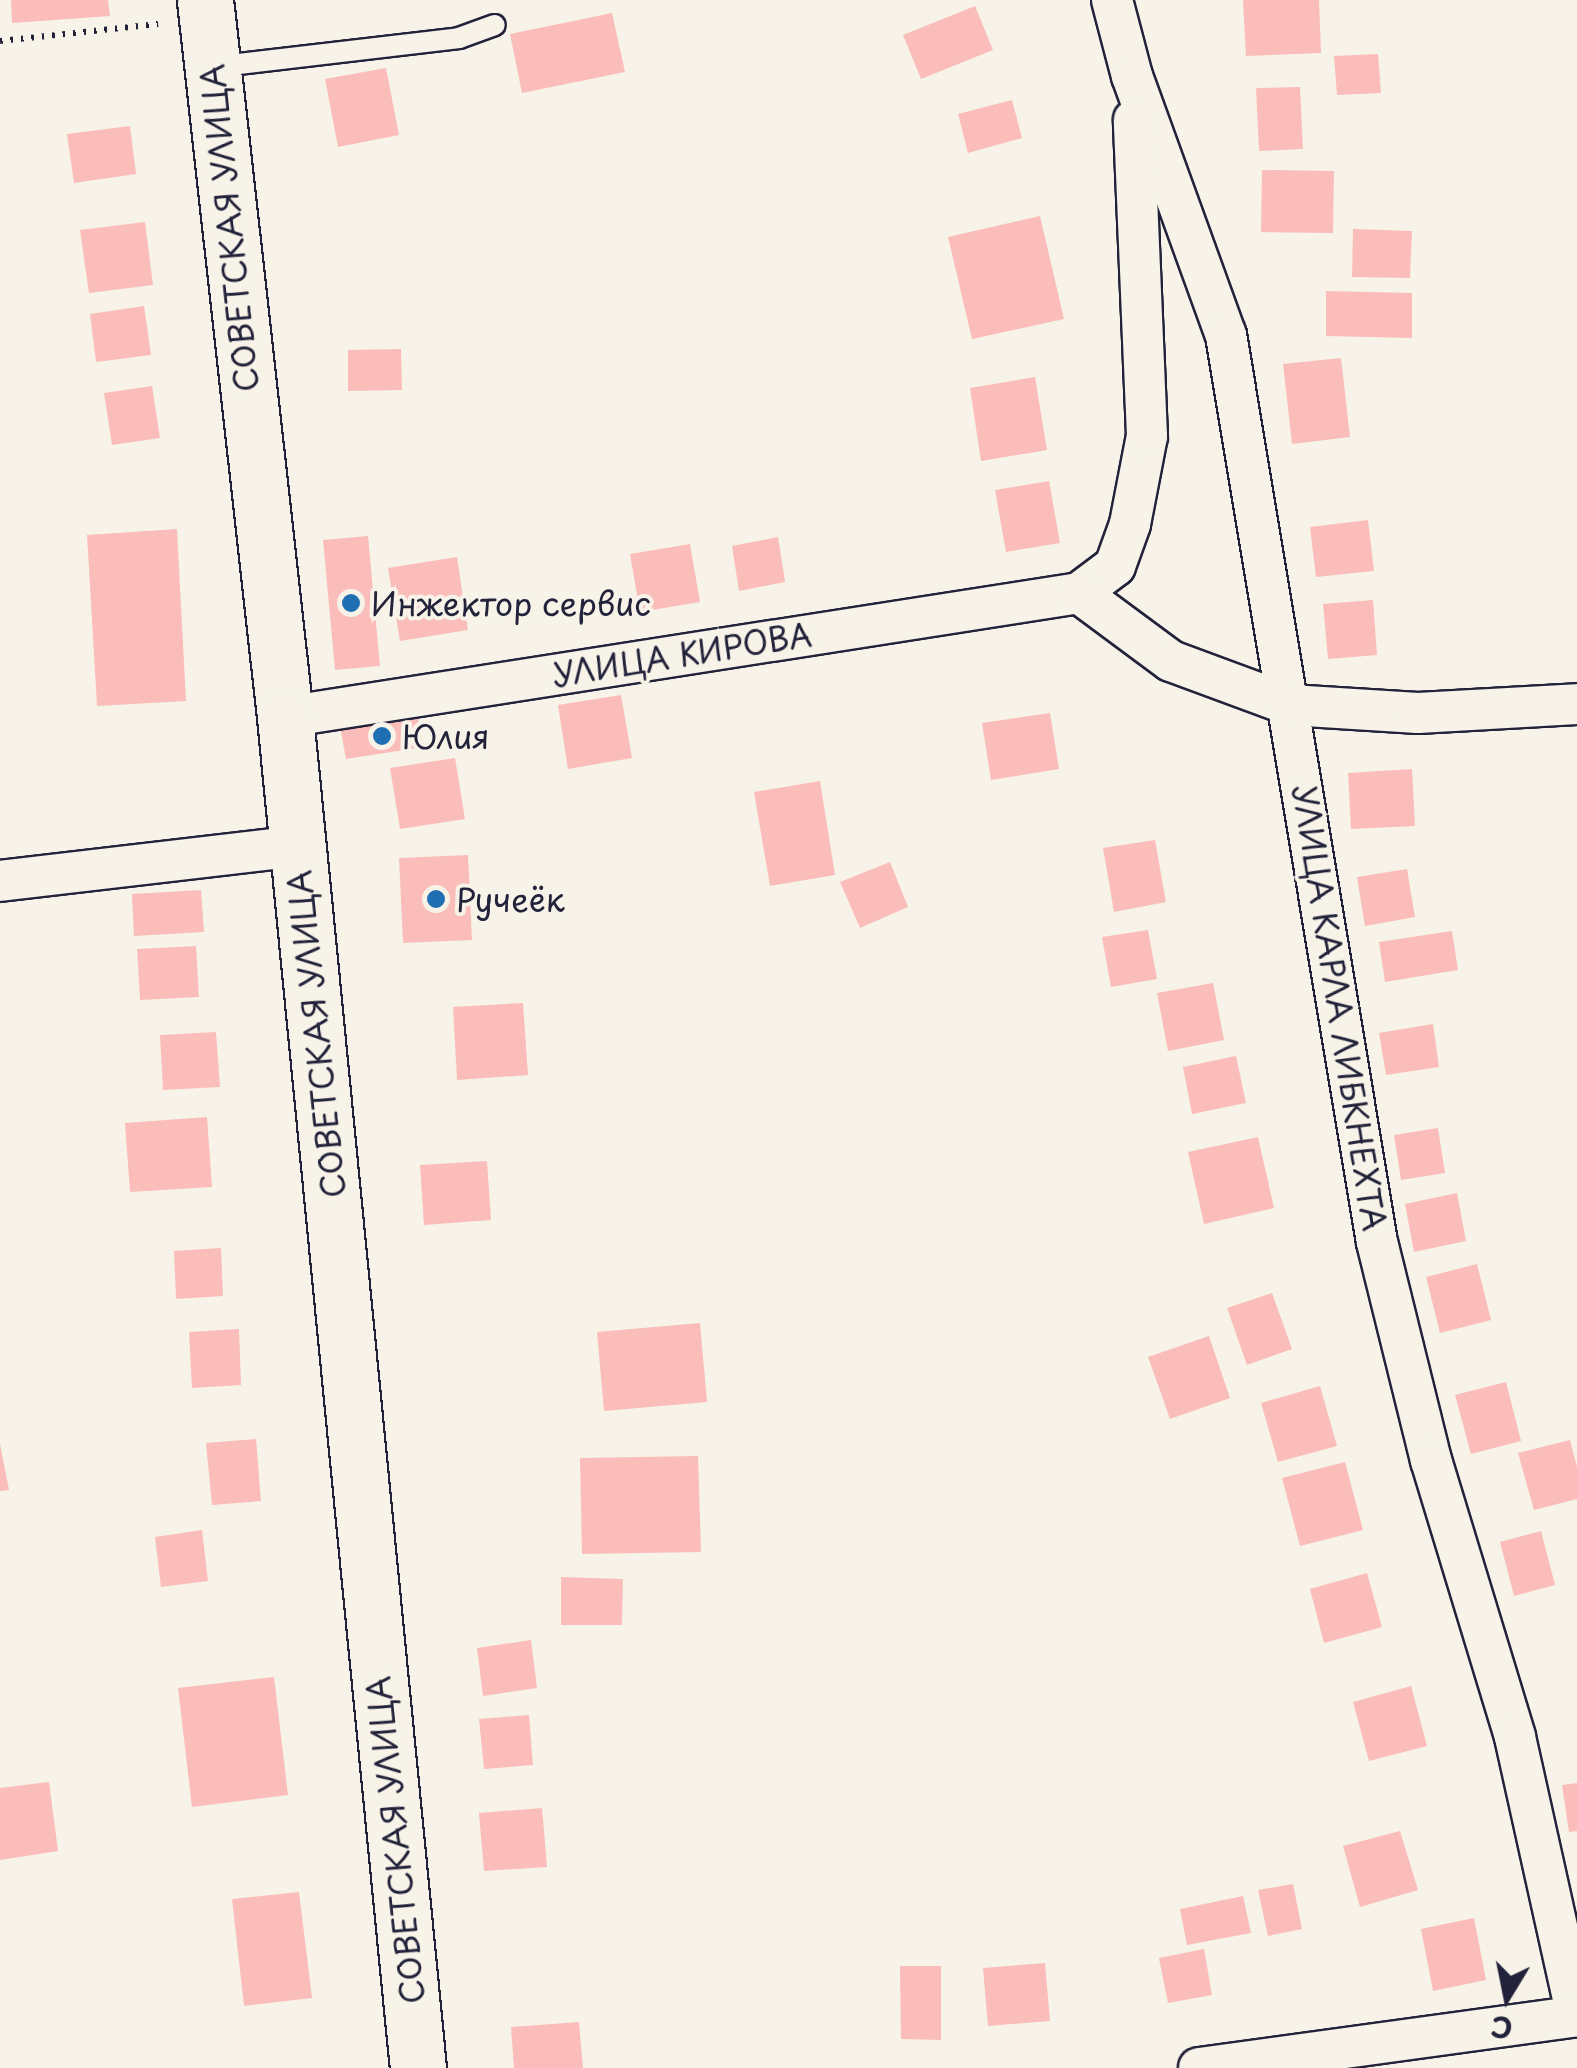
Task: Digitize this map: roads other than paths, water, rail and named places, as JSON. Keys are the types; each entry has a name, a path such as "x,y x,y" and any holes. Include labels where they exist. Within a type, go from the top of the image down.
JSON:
{"main road":[{"name":"СОВЕТСКАЯ УЛИЦА","path":"207,29 284,716 418,2068"}],"street":[{"name":"УЛИЦА КАРЛА ЛИБКНЕХТА","path":"1112,0 1132,76 1226,335 1378,1242 1431,1460 1515,1737 1577,2016"},
{"path":"1132,76 1147,436 1130,524 1116,566 1079,593 1171,661 1290,705 1418,712 1577,704"},
{"name":"УЛИЦА КИРОВА","path":"284,716 1079,593"},
{"path":"0,882 297,846"},
{"path":"1199,2068 1577,2016"}],"lane":[{"path":"207,29 459,38 495,25"}],"place":[{"name":"Инжектор сервис","path":"351,603"},
{"name":"Юлия","path":"382,736"},
{"name":"Ручеёк","path":"436,899"}]}
